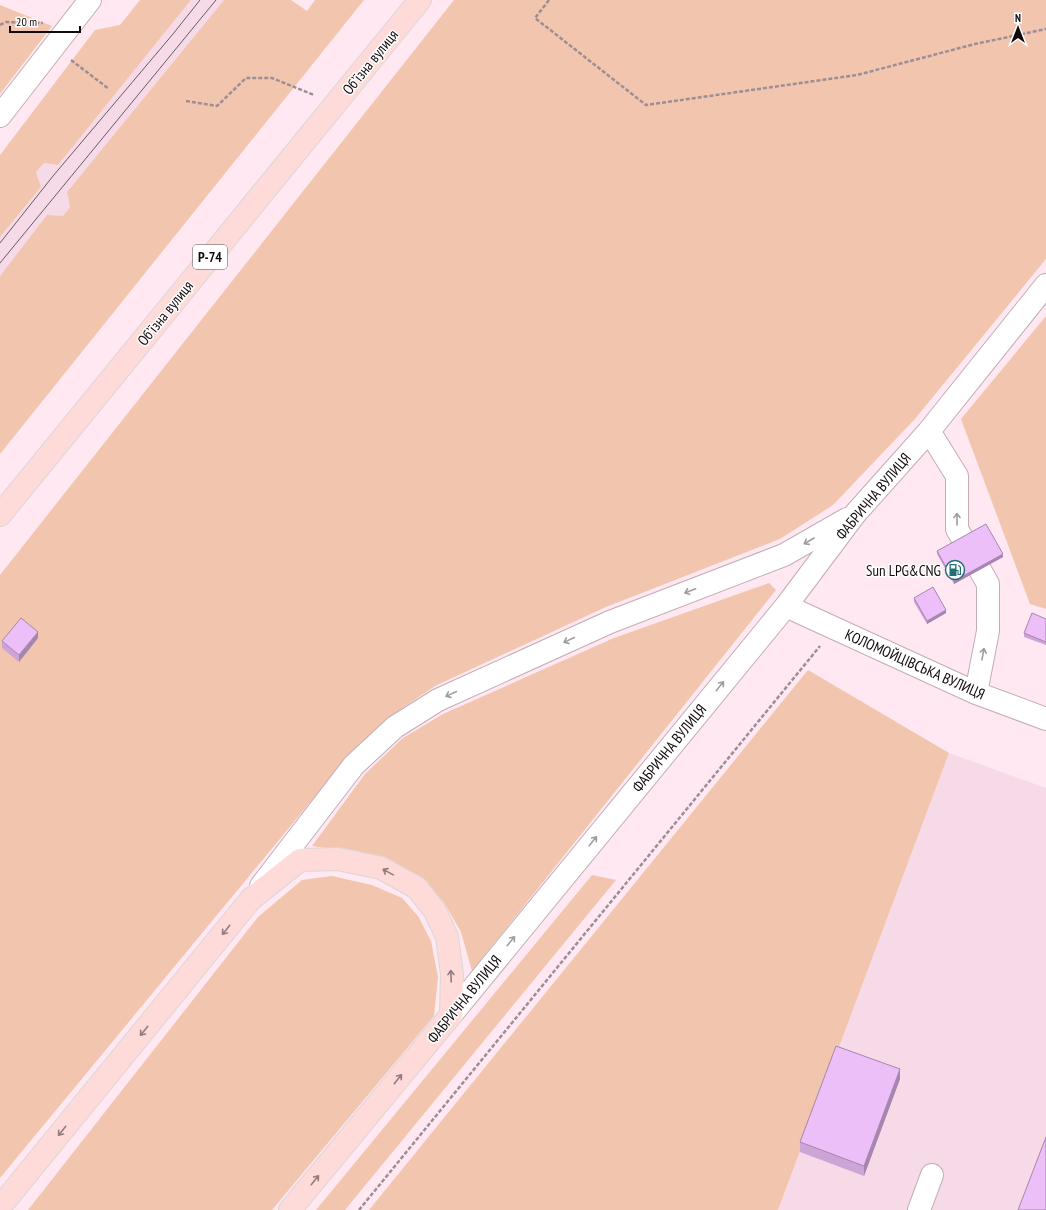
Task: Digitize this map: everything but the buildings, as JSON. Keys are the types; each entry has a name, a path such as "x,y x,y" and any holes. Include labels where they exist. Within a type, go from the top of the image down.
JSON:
{"main road":[{"name":"Обʼїзна вулиця","path":"0,515 420,0"},
{"path":"0,1207 251,899 300,860 338,859 381,868 417,888 435,911 447,937 452,974 451,1015"},
{"name":"ФАБРИЧНА ВУЛИЦЯ","path":"290,1210 451,1015"}],"street":[{"path":"0,116 90,0"},
{"name":"ФАБРИЧНА ВУЛИЦЯ","path":"451,1015 786,606 855,514 929,431 1046,285"},
{"path":"929,431 957,476 957,529 988,584 988,631 976,692"},
{"path":"251,899 354,765 396,727 438,700 610,622 784,555 855,514"},
{"name":"КОЛОМОЙЦІВСЬКА ВУЛИЦЯ","path":"786,606 976,692 1046,719"},
{"path":"919,1210 932,1175"}],"path":[{"path":"549,0 535,18 646,105 857,75 975,44 1046,30"},
{"path":"0,25 6,22 71,24"},
{"path":"54,47 109,89"},
{"path":"186,101 217,106 246,78 272,78 320,98 343,95"},
{"path":"359,1210 834,628"}],"shaded area":[{"path":"140,0 191,0 58,165 44,163 36,172 41,187 0,237 0,155 95,30 120,25"},
{"path":"191,0 224,0 67,192 70,207 63,216 0,276 0,237 41,187 36,172 44,163 58,165"},
{"path":"224,0 291,0 307,11 315,0 364,0 0,454 0,276 47,215 63,216 70,207 67,192"},
{"path":"454,0 1046,0 1046,259 914,420 833,505 780,539 606,607 435,686 389,717 345,760 0,1178 0,575"},
{"path":"0,5 52,26 0,94"},
{"path":"1046,316 1046,609 1030,604 961,419"},
{"path":"769,583 776,590 472,971 461,932 443,901 418,878 334,849 312,846 365,774 403,738 443,714 614,638"},
{"path":"808,670 949,753 778,1210 369,1210"},
{"path":"949,753 1046,788 1046,1210 778,1210"},
{"path":"592,875 616,880 345,1210 316,1210"},
{"path":"332,876 372,885 402,898 418,916 431,941 438,977 434,1016 272,1210 28,1210 258,917 302,880"}],"tram line":[{"path":"0,243 53,176 200,0"},
{"path":"0,263 216,0"}],"place":[{"name":"Sun LPG&CNG","path":"955,570"}]}
